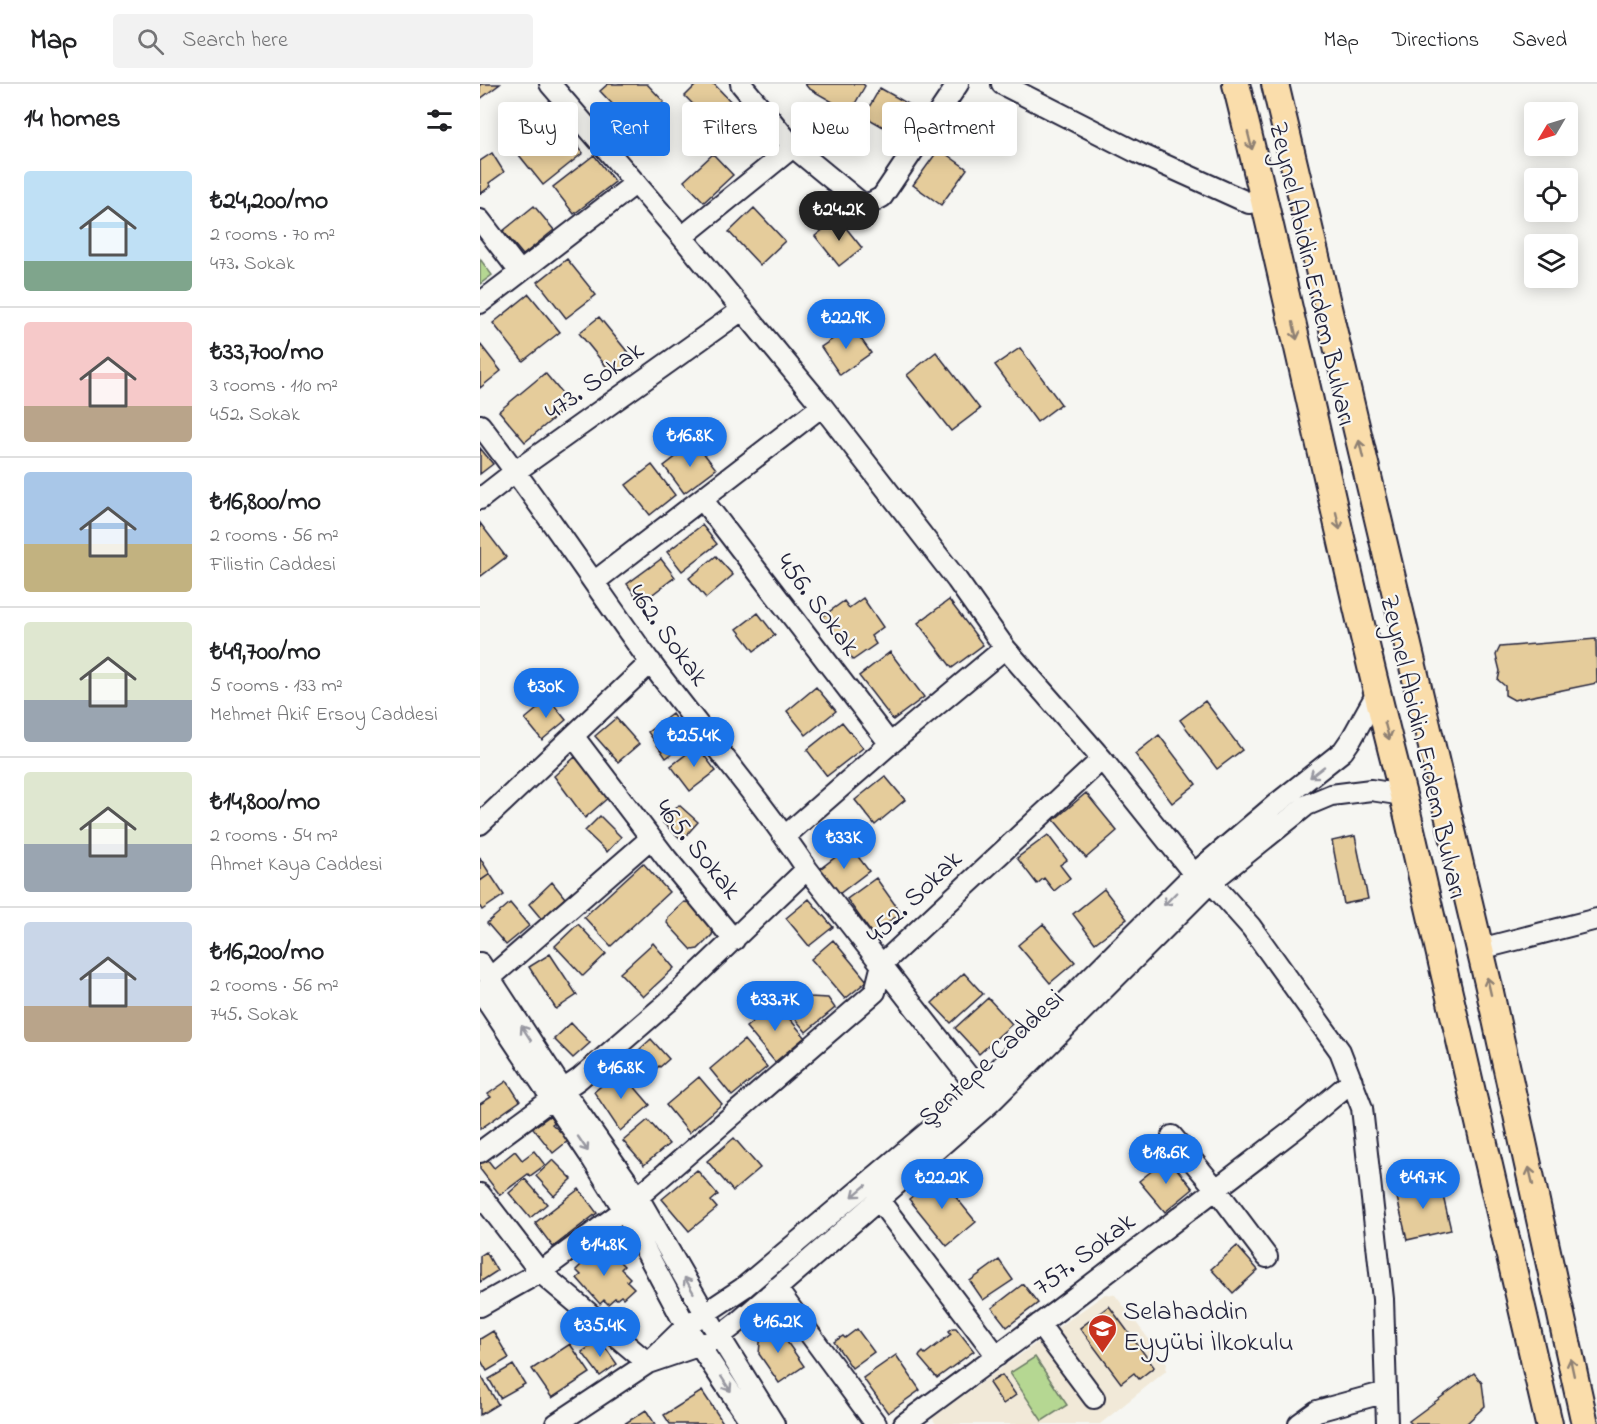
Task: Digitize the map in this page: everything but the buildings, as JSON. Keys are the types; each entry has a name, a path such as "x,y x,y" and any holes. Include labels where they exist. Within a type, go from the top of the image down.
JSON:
{"main road":[{"name":"Zeynel Abidin Erdem Bulvarı","path":"1236,84 1549,1424"},
{"name":"Zeynel Abidin Erdem Bulvarı","path":"1275,84 1480,949 1588,1420"}],"street":[{"path":"550,84 682,237 822,406 957,580 1005,648 1202,878 1251,927 1340,1051 1362,1108 1364,1120 1383,1299 1388,1424"},
{"path":"741,84 791,145"},
{"path":"804,156 861,203 876,202 882,197 958,84"},
{"path":"1002,84 1136,152 1249,203 1265,201"},
{"path":"682,237 791,149"},
{"path":"480,303 636,183"},
{"path":"480,220 520,272"},
{"name":"473. Sokak","path":"480,499 742,310"},
{"path":"594,582 822,406"},
{"name":"462. Sokak","path":"480,425 516,471 651,662 785,836 807,869 984,1096"},
{"name":"456. Sokak","path":"702,499 890,744"},
{"path":"785,836 1005,648"},
{"path":"480,824 651,662"},
{"path":"1202,878 1275,804 1343,751 1377,693"},
{"name":"465. Sokak","path":"573,737 734,940"},
{"name":"452. Sokak","path":"480,1306 540,1272 631,1204 875,992 882,964 1102,759"},
{"name":"Şentepe Caddesi","path":"563,1422 648,1363 720,1336 878,1199 1202,878 1320,798 1371,790 1403,795"},
{"path":"651,838 483,977 558,1095 720,1336 774,1424"},
{"path":"480,1152 579,1079 668,1002 807,869"},
{"path":"1480,949 1597,919"},
{"name":"757. Sokak","path":"904,1424 1296,1128 1352,1081"},
{"path":"480,1194 540,1272 648,1363 686,1326 743,1288 984,1096"},
{"path":"1172,1136 1268,1257"},
{"path":"878,1199 997,1356"},
{"path":"631,1204 686,1326 701,1345 752,1424"},
{"path":"776,1288 876,1424"},
{"path":"1039,1324 1094,1398"},
{"path":"1299,1424 1317,1411 1386,1392"}],"shaded area":[{"path":"1105,1294 1115,1295 1167,1363 1166,1371 1100,1424 936,1424 932,1418"}],"green space":[{"path":"480,259 492,275 480,284"},
{"path":"1035,1357 1067,1405 1042,1421 1010,1373"}],"place":[{"name":"Selahaddin Eyyübi İlkokulu","path":"1102,1354"}]}
